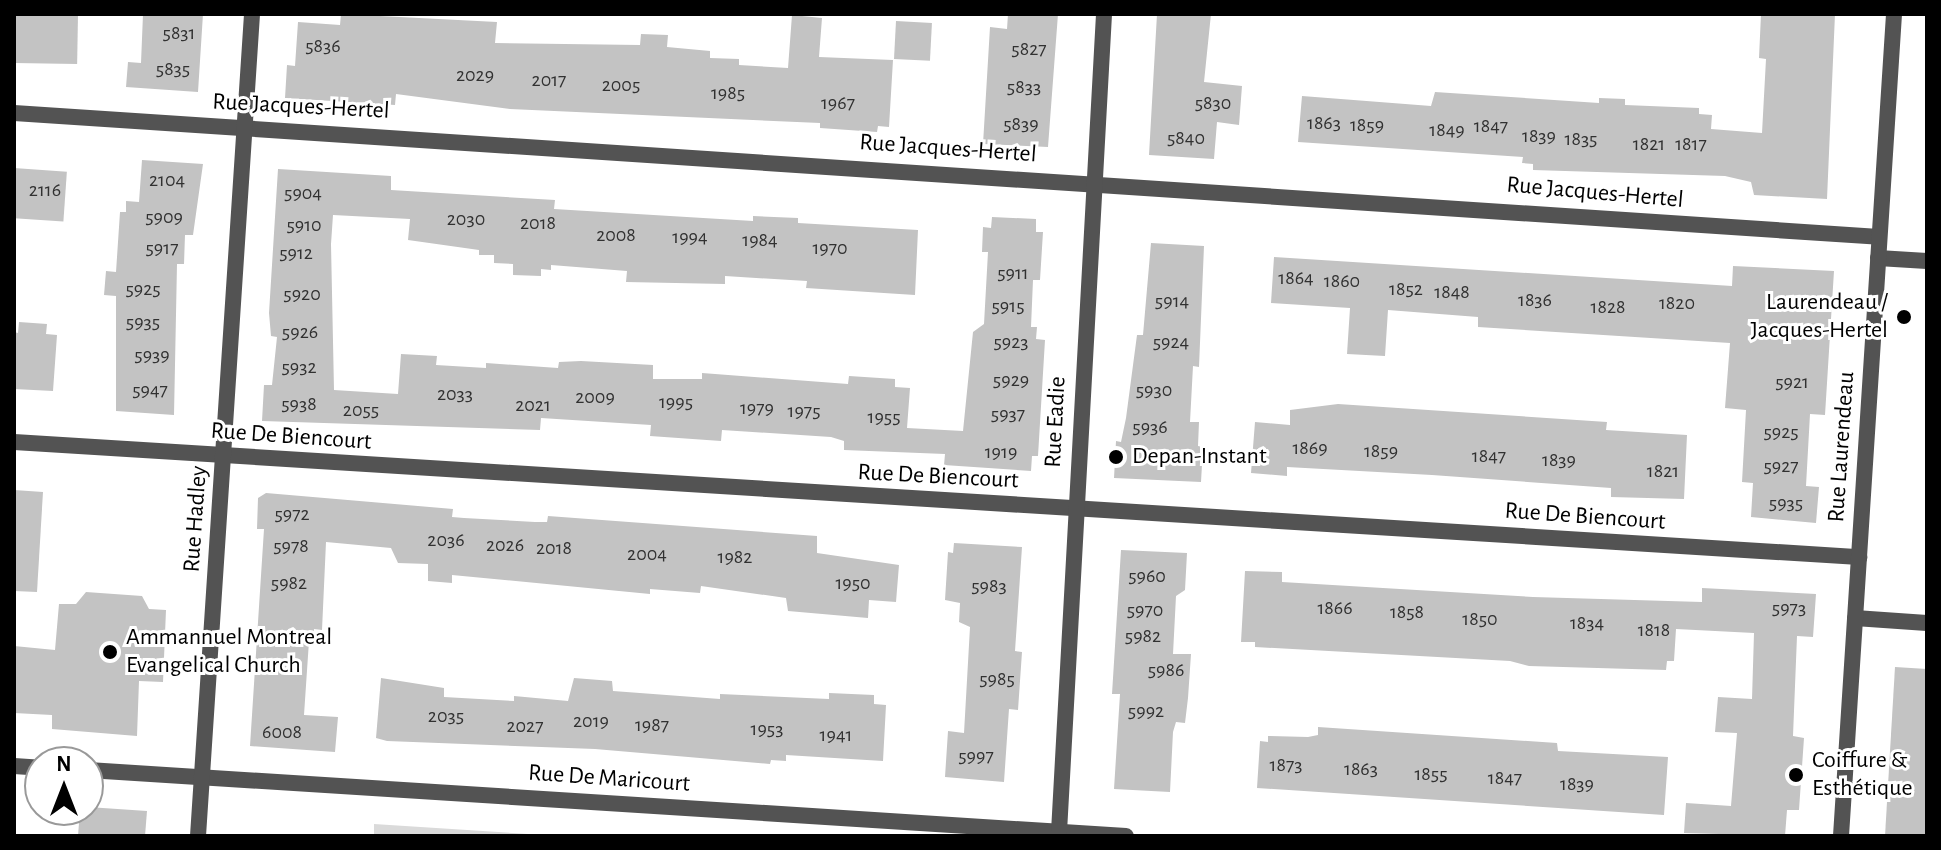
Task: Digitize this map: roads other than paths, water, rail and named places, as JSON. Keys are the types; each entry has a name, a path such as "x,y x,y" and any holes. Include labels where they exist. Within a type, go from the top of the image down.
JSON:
{"street":[{"name":"Rue Hadley","path":"198,836 252,14"},
{"name":"Rue Eadie","path":"1059,832 1104,14"},
{"name":"Rue Laurendeau","path":"1841,836 1894,14"},
{"name":"Rue Jacques-Hertel","path":"14,113 1094,182 1879,237"},
{"path":"1878,258 1927,261"},
{"name":"Rue De Biencourt","path":"14,442 1859,557"},
{"path":"1855,618 1927,623"},
{"name":"Rue De Maricourt","path":"104,771 1126,836"}],"place":[{"name":"Laurendeau / Jacques-Hertel","path":"1904,317"},
{"name":"Depan-Instant","path":"1116,457"},
{"name":"Ammannuel Montreal Evangelical Church","path":"110,652"},
{"name":"Coiffure & Esthétique","path":"1796,775"}]}
